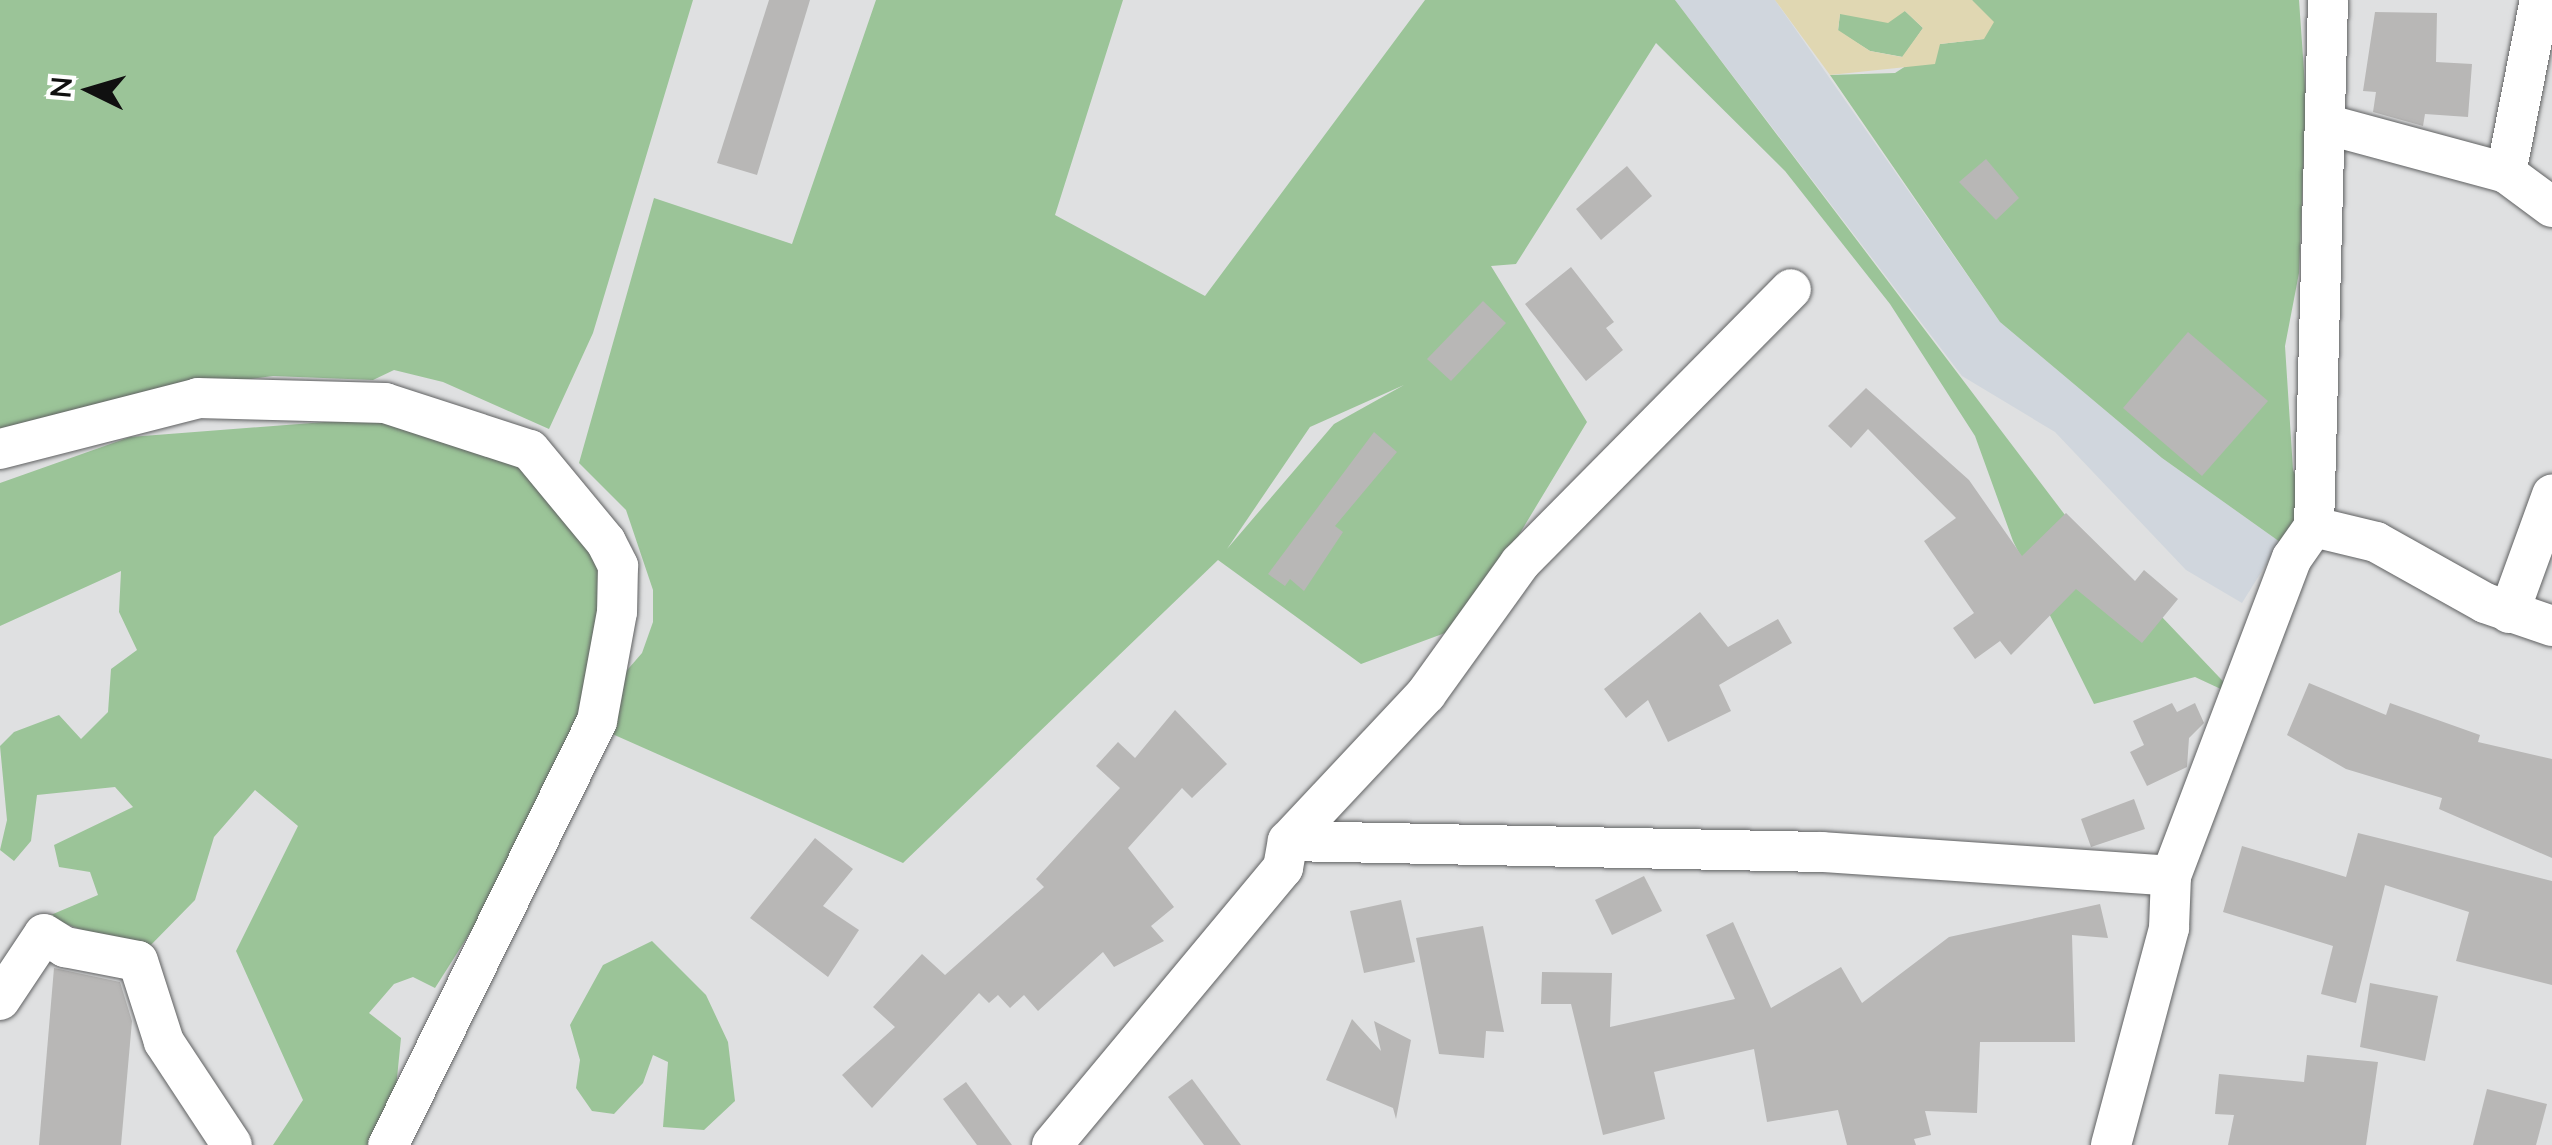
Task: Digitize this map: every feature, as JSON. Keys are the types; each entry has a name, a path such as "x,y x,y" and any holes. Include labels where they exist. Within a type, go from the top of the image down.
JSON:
{"street":[{"path":"2110,1145 2169,928 2171,876 2292,558 2314,528 2328,0"},
{"path":"2506,173 2540,0"},
{"path":"2325,124 2506,173 2552,206"},
{"path":"1052,1145 1284,868 1288,841 1426,694 1520,564 1791,289"},
{"path":"0,450 198,398 386,403 530,450 606,542 618,566 617,612 597,720 388,1145"},
{"path":"2509,613 2552,495"},
{"path":"2314,528 2376,542 2509,613 2552,626"},
{"path":"1288,841 1822,852 2171,876"},
{"path":"0,1000 44,934 65,946 138,961 164,1042 232,1145"}],"shaded area":[{"path":"1675,0 1775,0 2000,322 2162,458 2280,542 2242,603 2186,570 2055,432 1962,376"}],"green space":[{"path":"0,0 693,0 593,333 549,429 443,382 394,370 373,380 273,376 152,392 0,444"},
{"path":"876,0 1123,0 1055,215 1205,296 1425,0 1675,0 2065,515 2238,697 2195,677 2094,704 2013,541 1975,436 1890,304 1785,171 1656,43 1516,264 1491,266 1587,422 1464,626 1361,664 1218,560 903,863 583,721 642,653 653,622 653,590 626,510 579,463 654,198 792,244","holes":["1404,385 1334,424 1227,549 1310,427"]},
{"path":"1972,0 2299,0 2306,100 2299,273 2285,346 2293,470 2312,512 2280,542 2162,458 2000,322 1830,75 1895,73 1940,44 1984,39"},
{"path":"1905,11 1923,28 1903,57 1870,51 1838,31 1840,13"},
{"path":"402,416 541,472 613,589 586,695 513,865 435,988 413,977 394,984 369,1013 401,1038 396,1088 373,1145 273,1145 303,1100 236,951 298,826 255,790 214,837 195,900 144,952 46,917 98,895 90,872 59,867 54,845 133,807 115,787 37,795 31,841 14,861 0,850 7,820 0,746 14,732 59,715 81,739 108,712 111,669 137,650 119,612 121,571 0,626 0,483 130,437"},
{"path":"652,941 706,995 728,1042 735,1101 704,1130 663,1127 668,1062 653,1055 643,1083 614,1114 592,1111 576,1088 580,1060 570,1025 603,965"}],"sand":[{"path":"1775,0 1972,0 1994,22 1984,39 1940,44 1935,64 1830,75","holes":["1905,11 1923,28 1902,57 1870,51 1838,30 1840,14 1888,23"]}],"building":[{"path":"769,0 810,0 757,175 717,163"},
{"path":"2375,12 2437,13 2436,62 2472,64 2468,117 2425,114 2423,126 2373,112 2376,92 2363,91"},
{"path":"1986,159 2019,198 1996,220 1959,182"},
{"path":"1627,166 1652,196 1601,240 1576,209"},
{"path":"1571,267 1614,322 1606,328 1623,350 1586,381 1525,304"},
{"path":"1483,301 1506,323 1451,381 1427,359"},
{"path":"2188,332 2268,401 2202,476 2123,408"},
{"path":"1866,388 1969,480 2022,556 2066,513 2135,581 2144,570 2178,599 2142,643 2076,589 2011,655 2000,641 1975,659 1953,628 1974,613 1924,541 1956,518 1868,429 1851,448 1828,426"},
{"path":"1374,432 1397,452 1335,526 1343,532 1304,591 1290,579 1285,586 1268,574"},
{"path":"1700,612 1728,647 1778,619 1792,643 1719,685 1731,711 1668,742 1648,700 1626,718 1604,689"},
{"path":"2309,683 2386,715 2390,703 2480,735 2478,742 2552,759 2552,858 2439,809 2442,798 2346,769 2287,735"},
{"path":"2172,703 2177,712 2195,703 2204,723 2189,738 2187,767 2147,786 2130,752 2144,745 2133,721"},
{"path":"1175,710 1227,764 1192,798 1182,788 1128,848 1174,907 1151,926 1164,941 1114,967 1103,952 1038,1011 1024,995 1010,1008 998,995 989,1003 979,993 872,1108 842,1075 895,1027 873,1007 922,954 945,975 1044,887 1036,879 1120,788 1096,766 1118,742 1135,758"},
{"path":"2134,799 2145,829 2091,847 2081,819"},
{"path":"2358,833 2552,881 2552,985 2456,961 2469,912 2385,885 2356,1003 2321,994 2333,946 2223,912 2242,846 2346,877"},
{"path":"815,838 853,869 823,906 859,930 828,977 750,918"},
{"path":"1644,876 1662,911 1612,935 1595,900"},
{"path":"1401,900 1415,962 1364,973 1350,911"},
{"path":"2100,904 2108,938 2072,935 2075,1042 1980,1042 1977,1113 1925,1111 1931,1135 1914,1139 1916,1145 1847,1145 1838,1110 1767,1122 1754,1049 1654,1072 1665,1119 1603,1135 1571,1004 1541,1004 1542,972 1612,973 1610,1027 1735,999 1706,935 1733,922 1771,1008 1841,967 1862,1003 1949,937"},
{"path":"1483,926 1504,1032 1486,1031 1484,1058 1439,1054 1416,938"},
{"path":"54,968 120,982 132,1021 121,1145 39,1145"},
{"path":"2370,983 2438,996 2425,1061 2360,1047"},
{"path":"1352,1019 1381,1051 1374,1021 1411,1040 1396,1119 1393,1108 1326,1080"},
{"path":"2307,1055 2378,1062 2366,1145 2228,1145 2234,1115 2215,1114 2219,1074 2304,1082"},
{"path":"1192,1079 1241,1145 1204,1145 1168,1097"},
{"path":"966,1082 1012,1145 977,1145 943,1099"},
{"path":"2487,1089 2547,1104 2536,1145 2473,1145"}]}
